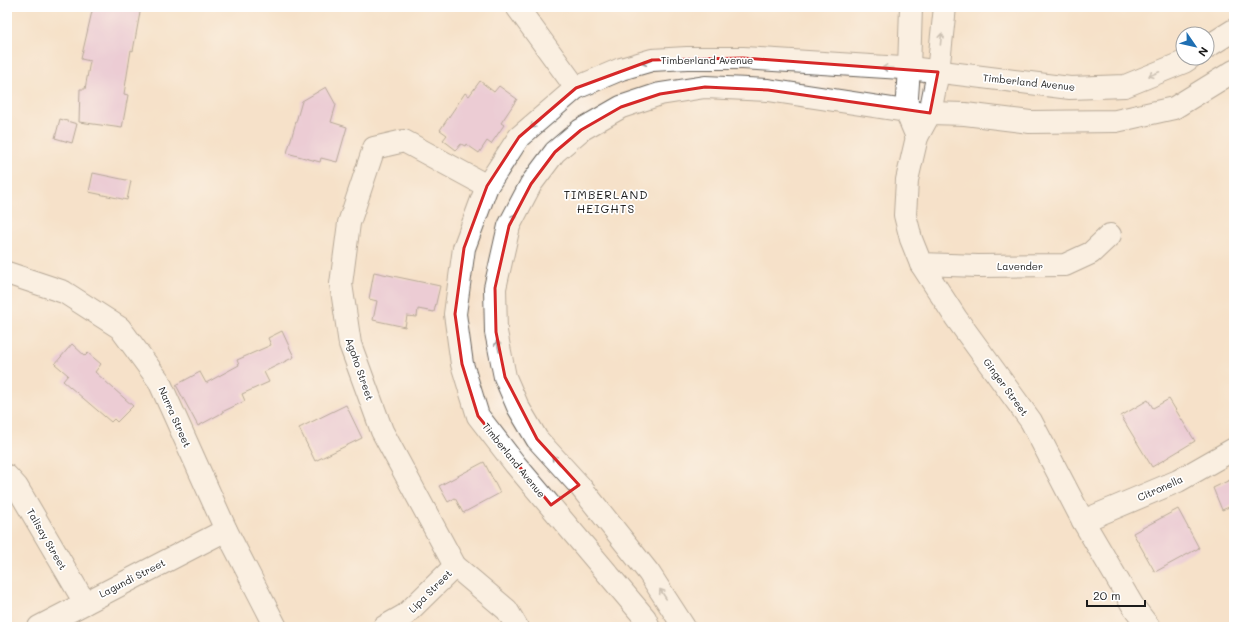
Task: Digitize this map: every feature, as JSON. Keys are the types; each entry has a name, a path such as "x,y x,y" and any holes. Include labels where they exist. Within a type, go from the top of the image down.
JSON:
{"street":[{"path":"517,7 576,88"},
{"path":"911,7 906,111 917,137"},
{"name":"Ginger Street","path":"945,7 938,72 930,113 917,137 907,180 905,215 911,239 921,264 956,318 1031,421 1083,521 1133,606 1150,627"},
{"path":"1215,42 1234,30"},
{"name":"Timberland Avenue","path":"648,627 645,618 515,464 478,416 462,364 455,314 464,248 487,186 519,137 576,88 621,69 652,60 687,58 743,58 918,69 1070,88 1125,86 1175,66"},
{"path":"684,627 649,573 578,485 537,439 518,407 505,377 496,332 495,288 509,226 531,184 555,152 581,130 621,107 660,94 705,87 768,90 906,111 965,114 1030,122 1116,121 1174,108 1234,71"},
{"name":"Agoho Street","path":"487,186 404,141 374,148 349,223 341,284 350,344 382,431 455,566 507,610 517,627"},
{"name":"Lavender","path":"921,264 1065,265 1092,253 1110,235"},
{"name":"Narra Street","path":"7,274 64,292 120,328 159,380 226,530 276,627"},
{"name":"Citronella","path":"1083,521 1178,481 1234,449"},
{"name":"Talisay Street","path":"7,476 16,487 85,603"},
{"path":"551,505 578,485"},
{"name":"Lagundi Street","path":"39,627 226,530"},
{"name":"Lipa Street","path":"384,627 405,615 455,566"}],"highlighted area":[{"path":"743,58 938,72 930,113 768,90 705,87 660,94 621,107 581,130 555,152 531,184 509,226 495,288 496,332 505,377 537,439 579,485 551,505 478,416 462,364 455,314 464,248 487,186 519,137 576,88 652,60"}],"building":[{"path":"93,7 141,7 133,51 131,50 124,94 128,95 122,128 79,122 80,89 85,89 90,61 81,59"},
{"path":"480,81 494,92 499,86 517,99 501,123 504,125 491,144 487,141 479,153 466,144 465,146 461,144 456,150 443,140 447,135 440,130 465,93 469,96"},
{"path":"326,87 336,105 331,122 347,127 337,162 321,158 320,162 287,153 302,101"},
{"path":"60,119 77,124 72,143 55,138"},
{"path":"93,173 131,181 127,200 89,192"},
{"path":"374,272 440,286 434,312 418,309 417,317 407,316 405,327 373,320 377,301 369,299"},
{"path":"282,331 294,357 264,372 269,382 242,394 245,401 198,426 176,385 200,372 206,383 239,365 237,360 271,345 268,338"},
{"path":"72,344 85,356 88,353 101,364 95,372 133,406 117,422 114,419 111,422 63,381 68,375 55,364"},
{"path":"1169,399 1195,441 1152,467 1121,416 1148,400 1153,408"},
{"path":"346,405 362,438 315,461 299,428"},
{"path":"484,462 500,493 463,513 455,498 448,502 439,486"},
{"path":"1234,478 1234,505 1222,510 1213,488"},
{"path":"1178,509 1199,548 1155,572 1133,533"}],"district":[{"name":"TIMBERLAND HEIGHTS","path":"606,202"}]}
